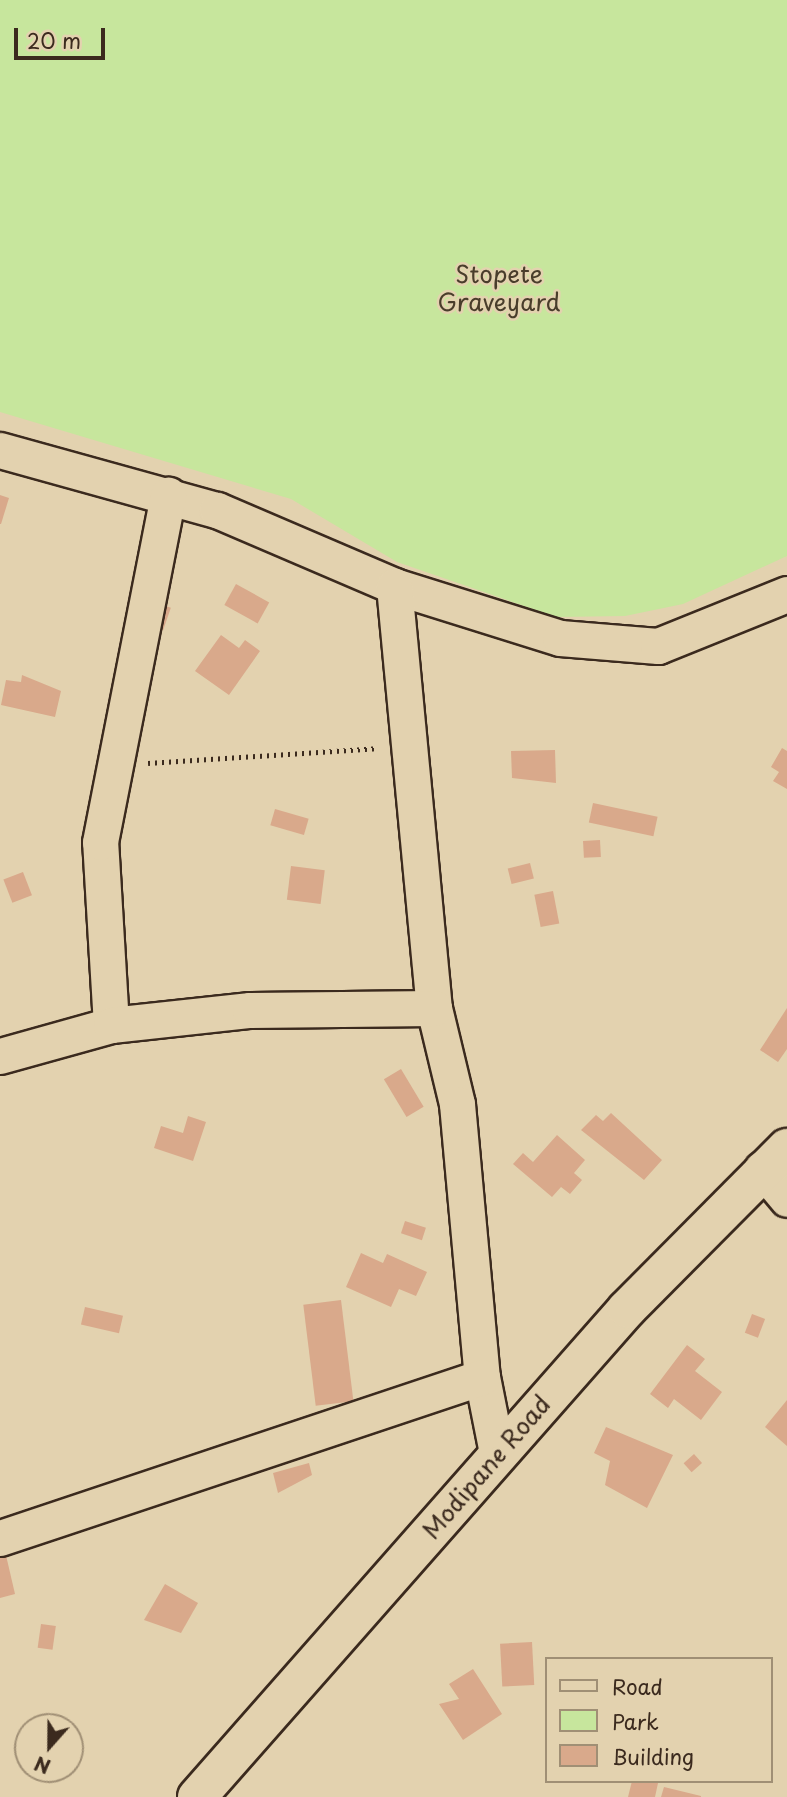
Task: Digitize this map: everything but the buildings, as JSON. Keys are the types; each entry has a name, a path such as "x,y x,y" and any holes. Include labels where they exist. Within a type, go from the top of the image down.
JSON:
{"main road":[{"name":"Modipane Road","path":"197,1797 497,1453 775,1158"}],"street":[{"path":"0,450 168,495 394,586 560,638 657,646 787,594"},
{"path":"111,1025 100,842 168,495"},
{"path":"394,586 406,746 434,1008 457,1104 482,1377 497,1453"},
{"path":"0,1056 111,1025 250,1010 434,1008"},
{"path":"775,1158 787,1199"},
{"path":"0,1538 482,1377"}],"path":[{"path":"113,765 406,746"}],"green space":[{"name":"Stopete Graveyard","path":"0,0 787,0 787,556 683,604 625,616 556,617 397,562 291,499 0,412"}]}
